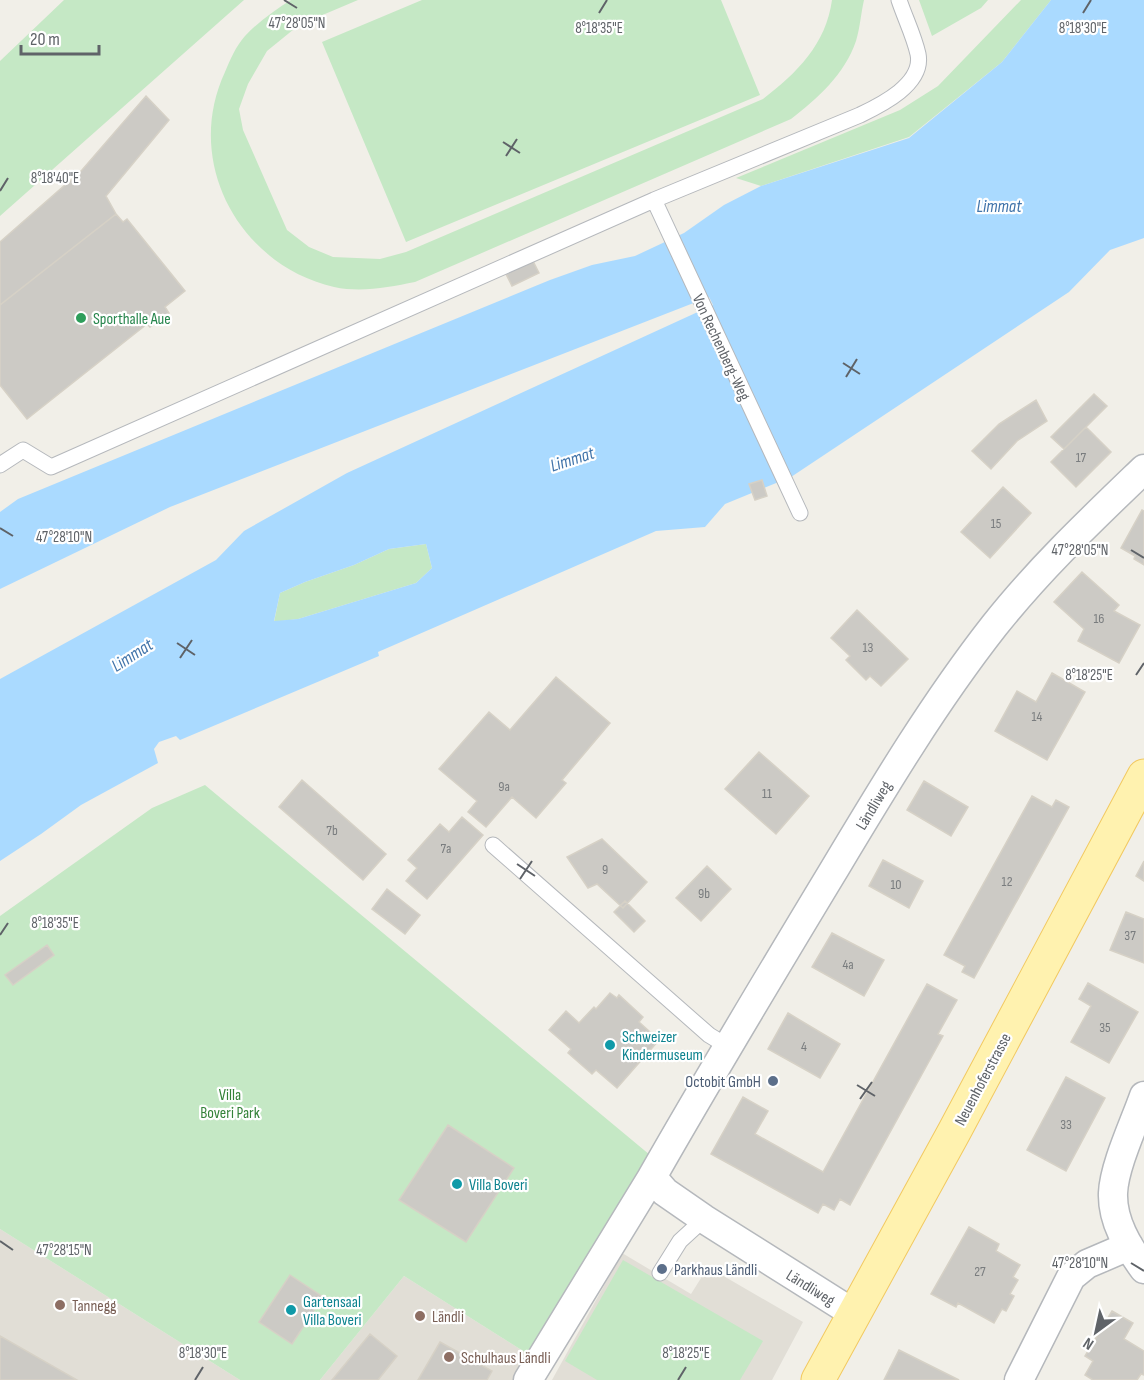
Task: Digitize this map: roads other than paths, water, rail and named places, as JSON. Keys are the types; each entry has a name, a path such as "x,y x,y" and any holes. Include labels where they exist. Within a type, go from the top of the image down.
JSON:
{"main road":[{"name":"Neuenhoferstrasse","path":"818,1380 954,1132 1144,776"}],"street":[{"name":"Ländliweg","path":"528,1380 914,738 955,679 1023,591 1064,547 1144,469"},
{"path":"1019,1380 1071,1277 1087,1263 1136,1257 1119,1226 1113,1193 1117,1173 1144,1096"},
{"name":"Ländliweg","path":"652,1177 665,1192 704,1219 853,1313"}],"lane":[{"path":"0,465 23,450 51,467 654,200 860,116 886,103 905,87 915,74 919,57 899,0"},
{"name":"Von Rechenberg-Weg","path":"654,200 800,513"},
{"path":"493,845 709,1035 727,1046"},
{"path":"660,1273 680,1241 704,1219"}],"water":[{"name":"Limmat","path":"1051,0 1144,0 1144,238 1110,250 1069,292 791,477 725,504 705,527 656,531 378,652 379,656 180,740 176,736 159,742 154,749 158,763 81,805 0,861 0,679 216,560 244,531 347,473 713,305 709,297 170,507 0,589 0,512 18,499 550,280 592,265 635,256 684,233 724,205 761,186 909,138 1002,62","holes":["426,544 432,568 416,583 298,619 274,621 280,593 389,549"]}],"place":[{"name":"Sporthalle Aue","path":"81,318"},
{"name":"Schweizer Kindermuseum","path":"610,1045"},
{"name":"Octobit GmbH","path":"773,1081"},
{"name":"Villa Boveri","path":"457,1184"},
{"name":"Parkhaus Ländli","path":"662,1269"},
{"name":"Tannegg","path":"60,1305"},
{"name":"Gartensaal Villa Boveri","path":"291,1310"},
{"name":"Ländli","path":"420,1316"},
{"name":"Schulhaus Ländli","path":"449,1357"}],"park label":[{"name":"Villa Boveri Park","path":"230,1103"}]}
